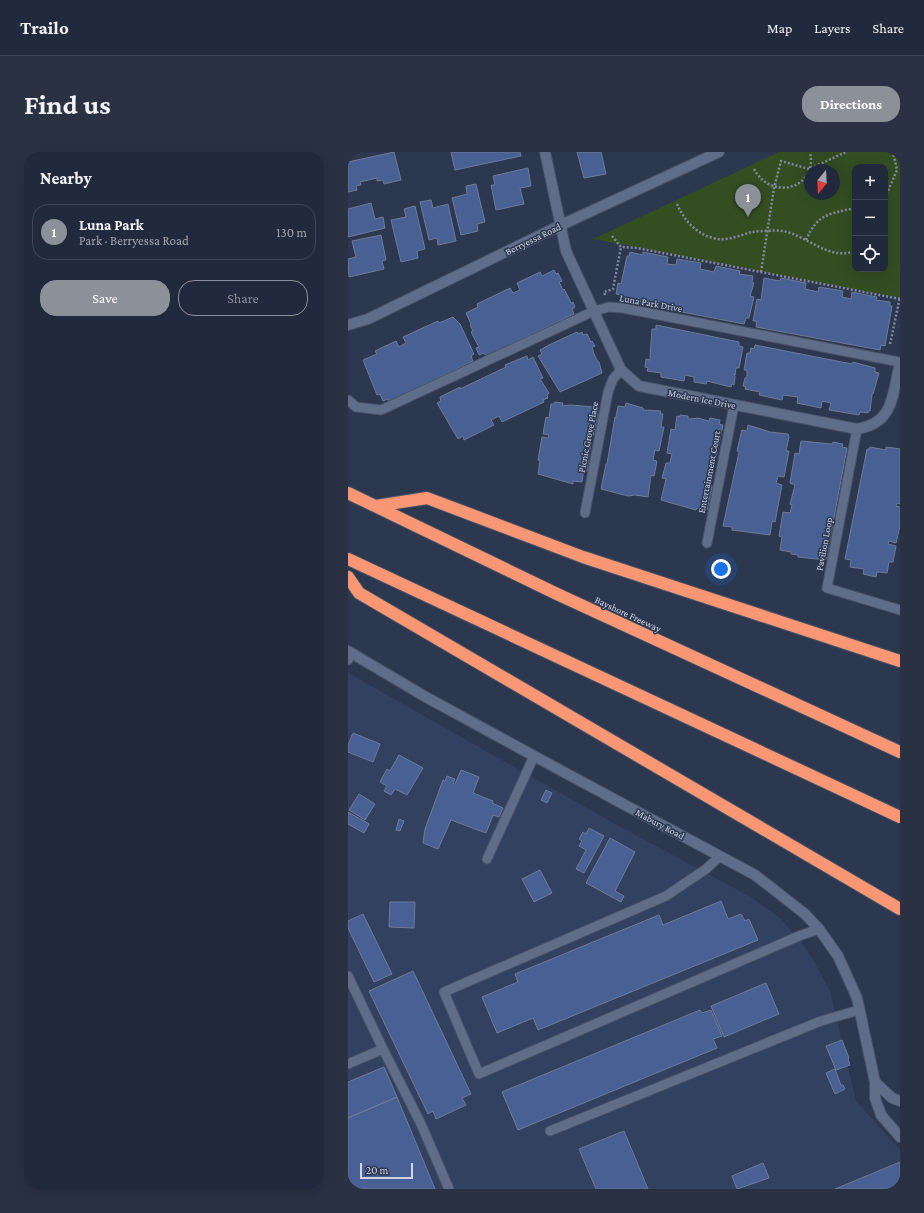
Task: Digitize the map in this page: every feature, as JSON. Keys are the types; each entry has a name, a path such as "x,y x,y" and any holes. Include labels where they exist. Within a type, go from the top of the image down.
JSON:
{"highway":[{"name":"Bayshore Freeway","path":"348,493 557,594 900,752"},
{"path":"376,506 427,498 583,557 900,661"},
{"path":"348,559 900,817"},
{"path":"348,577 359,593 900,909"}],"street":[{"name":"Modern Ice Drive","path":"545,152 566,251 621,370 639,386 858,429 871,426 882,420 889,409 897,384 900,362"},
{"name":"Berryessa Road","path":"348,325 368,319 560,226 719,152"},
{"name":"Mabury Road","path":"350,655 754,875 805,914 819,929 838,956 857,998 874,1082 875,1098 881,1115 900,1137"},
{"path":"874,1082 892,1098 900,1101"}],"lane":[{"name":"Luna Park Drive","path":"348,400 356,407 381,410 594,311 609,307 623,308 900,362"},
{"name":"Picnic Grove Place","path":"585,512 608,392 613,379 621,370"},
{"name":"Entertainment Court","path":"707,544 734,405"},
{"name":"Pavilion Loop","path":"858,429 827,588 900,610"},
{"path":"487,859 534,756"},
{"path":"720,856 706,869 666,896 444,992 479,1074 799,936 819,929"},
{"path":"348,976 421,1124 449,1189"},
{"path":"550,1132 821,1021 859,1010"},
{"path":"348,1064 384,1049"}],"path":[{"path":"810,152 810,164"},
{"path":"820,164 846,152"},
{"path":"888,192 898,170 893,152"},
{"path":"761,272 769,232 774,188 781,161 804,168"},
{"path":"754,169 765,184 774,188 785,189 798,184 804,178"},
{"path":"677,204 683,218 696,230 714,239 730,239 753,232 782,231 799,235 820,248 836,253 852,252"},
{"path":"806,240 811,229 822,216 852,209"},
{"path":"612,236 621,247 637,248 900,298 890,344"},
{"path":"605,296 604,292 613,289 621,247"}],"shaded area":[{"path":"348,673 617,825 751,897 780,918 801,942 814,961 830,991 856,1101 900,1150 900,1189 348,1189"}],"green space":[{"path":"779,152 900,152 900,298 593,239"}],"building":[{"path":"394,152 401,180 384,184 383,180 377,181 377,178 360,182 361,185 356,186 357,190 348,192 348,162"},
{"path":"451,152 520,152 521,156 455,170"},
{"path":"577,152 601,152 606,174 584,178"},
{"path":"528,168 531,186 520,188 524,204 496,210 491,185 495,185 493,176"},
{"path":"476,184 485,222 477,224 478,231 461,235 452,198 467,194 466,186"},
{"path":"431,200 433,208 448,204 456,241 438,245 437,238 429,240 420,202"},
{"path":"371,203 375,219 383,217 385,228 348,237 348,209"},
{"path":"415,206 425,249 417,251 418,258 401,262 391,220 406,217 404,209"},
{"path":"381,235 386,260 382,261 384,269 349,277 348,259 356,257 352,241"},
{"path":"630,252 643,255 643,252 668,257 667,264 676,265 677,259 701,263 700,269 714,272 716,266 740,271 739,274 753,276 752,282 754,283 750,296 754,297 749,318 746,318 744,324 620,300 621,295 616,294 618,283 621,284 627,256 629,256"},
{"path":"554,270 556,274 558,273 562,281 559,282 563,290 564,289 572,304 573,302 575,307 572,309 574,314 486,356 484,353 479,355 476,348 479,347 471,332 473,331 466,313 478,307 477,304 510,288 513,293 520,290 517,283 540,272 542,276"},
{"path":"764,278 780,281 781,278 806,283 805,289 818,292 819,287 843,291 842,297 851,299 852,292 877,297 876,300 890,302 890,306 892,306 885,346 881,345 880,350 756,327 757,321 753,321 757,299 761,300"},
{"path":"453,317 460,324 474,354 471,356 473,361 389,401 388,399 383,401 380,394 377,395 363,360 377,354 375,351 396,341 399,347 406,343 403,337 438,321 439,323"},
{"path":"656,325 739,342 739,346 743,347 739,368 736,368 735,375 734,374 734,385 732,384 731,387 707,381 706,384 694,382 694,377 685,375 684,381 661,377 661,373 647,371 648,368 645,367 646,359 650,360 652,329 656,329"},
{"path":"577,332 578,334 582,332 583,335 587,334 591,342 592,341 595,346 592,347 594,354 599,362 602,373 560,392 538,356 542,354 540,350"},
{"path":"755,345 852,364 853,362 875,368 875,372 879,373 872,394 870,411 868,411 868,413 860,412 859,415 829,410 831,403 822,401 821,408 797,403 798,397 783,395 782,400 759,395 760,392 745,389 746,387 743,386 745,378 747,377 747,370 744,370 747,353 750,353 751,348 754,349"},
{"path":"527,356 528,360 533,357 543,378 540,379 549,393 547,395 548,398 543,400 544,402 502,422 499,416 491,420 494,425 464,440 463,436 458,439 437,403 441,401 440,397 460,387 460,389 506,367 505,365"},
{"path":"555,402 563,403 562,406 571,405 594,407 593,412 598,413 593,436 592,435 587,471 583,474 582,482 573,481 573,484 538,474 540,461 538,460 542,437 548,438 549,435 543,434 546,417 549,418 551,404 554,404"},
{"path":"626,403 643,408 643,410 661,411 660,414 663,414 661,427 664,427 659,451 655,450 653,460 657,461 654,476 651,475 648,497 635,495 628,496 601,489 618,406 625,407"},
{"path":"680,415 688,416 688,419 698,418 709,421 710,418 720,420 719,424 723,425 710,485 712,486 707,510 697,508 696,510 661,500 666,479 662,478 666,463 670,463 672,454 667,453 671,429 675,430 677,416 680,417"},
{"path":"748,425 770,432 788,434 789,437 786,451 789,451 784,477 778,476 776,483 782,485 775,522 772,521 770,535 732,530 732,527 723,526 739,452 737,451 740,438 742,430 747,431"},
{"path":"801,441 832,444 833,442 843,444 842,447 847,448 826,560 798,557 798,555 791,554 791,552 780,550 782,537 779,536 783,512 790,513 792,505 790,504 795,485 790,483 795,453 799,454"},
{"path":"870,447 886,450 886,447 900,449 900,504 897,503 896,506 900,507 900,526 896,543 889,541 888,544 896,546 893,562 889,562 887,573 877,572 876,577 863,574 864,569 850,567 851,560 845,559 867,449"},
{"path":"353,733 380,744 373,762 348,752 348,745"},
{"path":"399,755 423,768 407,795 395,789 391,795 384,791 387,786 380,782 387,769 390,771"},
{"path":"461,770 479,777 473,793 493,801 492,803 503,808 499,817 493,815 486,833 451,820 438,849 423,843 425,829 443,780 445,781 447,776 455,779 453,783 455,784"},
{"path":"546,790 552,793 547,803 541,800"},
{"path":"359,794 375,804 365,820 349,810"},
{"path":"348,812 369,824 364,833 348,824"},
{"path":"399,819 404,821 400,831 396,830"},
{"path":"589,828 604,836 584,873 576,869 586,850 579,846 582,841 579,839 583,832 586,834"},
{"path":"610,838 635,852 615,891 624,896 621,902 586,883"},
{"path":"540,870 552,893 534,902 522,879"},
{"path":"721,901 728,919 741,914 745,921 749,919 758,940 538,1030 533,1018 497,1033 482,997 518,982 515,974 659,915 663,925"},
{"path":"390,902 415,902 414,928 389,927"},
{"path":"363,914 392,974 374,982 348,928 348,921"},
{"path":"413,971 471,1094 462,1098 466,1105 436,1119 433,1111 428,1114 369,991"},
{"path":"766,983 779,1014 724,1037 711,1006"},
{"path":"700,1010 702,1013 711,1010 722,1036 713,1039 717,1048 518,1130 502,1092"},
{"path":"842,1040 850,1065 836,1070 826,1046"},
{"path":"384,1067 397,1097 348,1118 348,1082"},
{"path":"835,1069 841,1085 843,1085 845,1089 835,1094 826,1073"},
{"path":"397,1097 435,1189 348,1189 348,1118"},
{"path":"624,1131 648,1189 596,1189 579,1149"},
{"path":"900,1162 900,1184 888,1189 835,1189"},
{"path":"763,1163 769,1178 737,1189 732,1176"}],"place":[{"name":"Luna Park","path":"748,217"}]}
